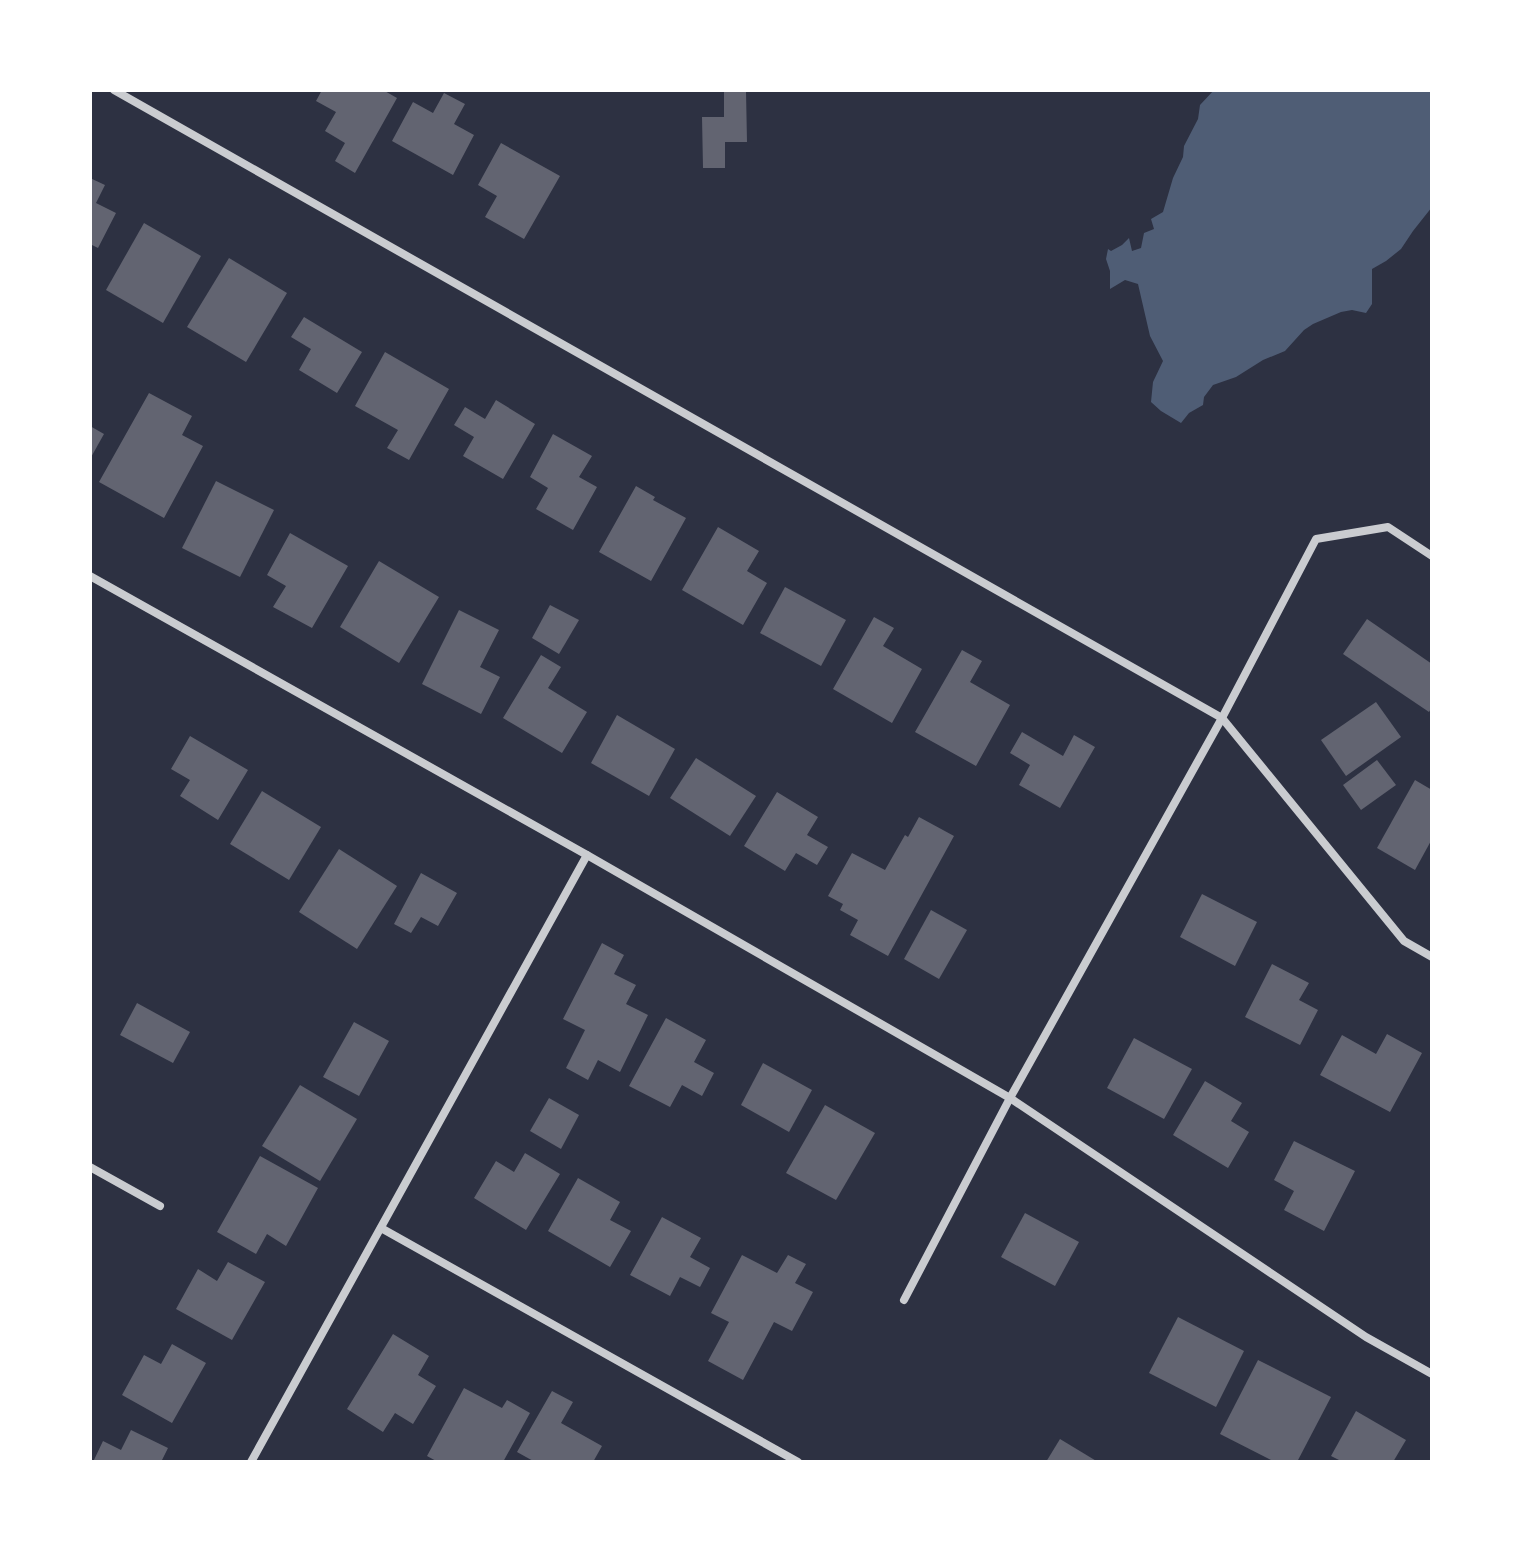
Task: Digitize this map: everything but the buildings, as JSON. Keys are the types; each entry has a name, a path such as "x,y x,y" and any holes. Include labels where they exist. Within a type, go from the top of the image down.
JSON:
{"street":[{"path":"114,90 1222,718 1404,941 1432,957"},
{"path":"904,1300 1010,1098 1222,718 1316,539 1388,527 1432,556"},
{"path":"90,576 587,855 1010,1098 1366,1337 1432,1374"},
{"path":"251,1462 587,855"},
{"path":"90,1167 160,1206"},
{"path":"381,1228 798,1462"}],"water":[{"path":"1214,90 1432,90 1432,207 1401,249 1372,269 1372,304 1366,313 1352,310 1341,312 1313,324 1285,351 1236,377 1213,385 1204,397 1203,405 1189,413 1181,423 1151,402 1153,382 1163,361 1150,336 1138,284 1125,280 1110,289 1106,259 1108,249 1111,251 1129,238 1132,251 1141,248 1144,233 1154,229 1151,219 1163,212 1184,146 1198,119 1200,105"}]}
